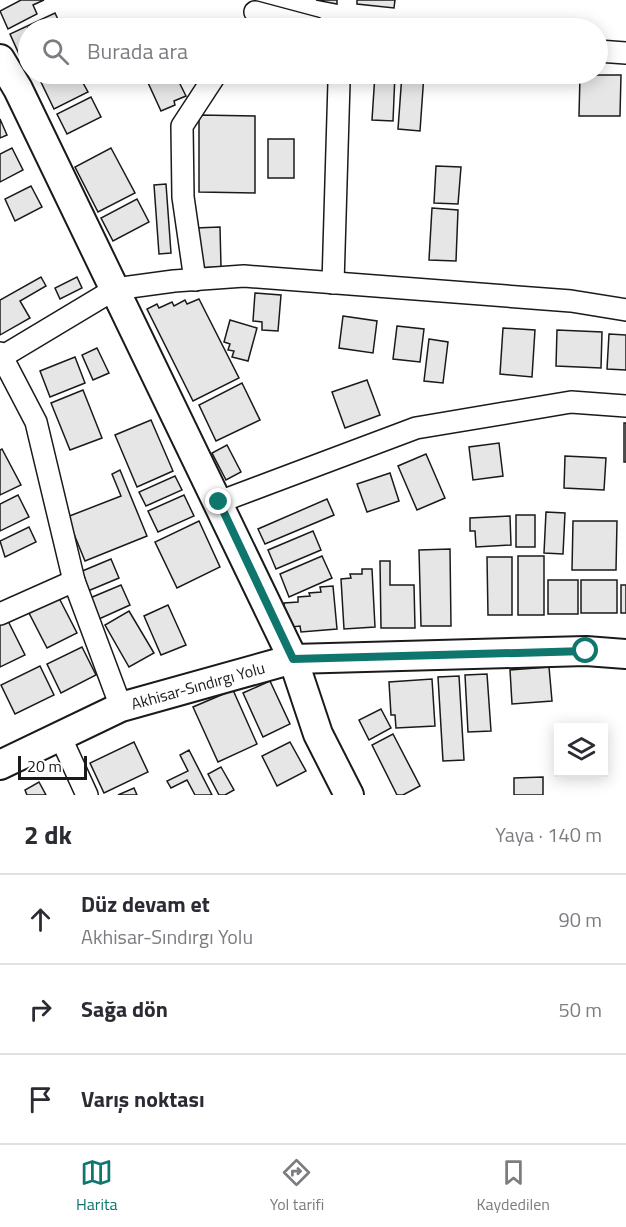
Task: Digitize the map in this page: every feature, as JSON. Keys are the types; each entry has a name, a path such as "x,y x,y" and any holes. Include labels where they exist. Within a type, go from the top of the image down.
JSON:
{"street":[{"path":"253,14 271,18"},
{"path":"608,52 626,54"},
{"path":"0,59 18,89 219,502 293,659 318,734 349,795"},
{"path":"195,280 183,197 182,126 209,84"},
{"path":"333,283 339,84"},
{"path":"121,707 74,581 36,422 1,356 115,289 244,276 571,301 626,310"},
{"path":"219,502 416,428 571,402 626,406"},
{"path":"0,614 74,581"},
{"name":"Akhisar-Sındırgı Yolu","path":"0,765 121,707 293,659 586,651 626,654"},
{"path":"60,736 87,795"}],"building":[{"path":"21,0 44,0 33,5 37,14 29,18 18,18 18,24 8,29 0,11"},
{"path":"316,0 337,0 337,4"},
{"path":"357,0 395,0 394,8 357,4"},
{"path":"55,13 57,18 44,18"},
{"path":"18,30 18,52 10,34"},
{"path":"608,75 621,75 620,116 579,116 580,84 608,84"},
{"path":"42,84 84,84 88,92 54,109"},
{"path":"149,84 180,84 186,96 174,101 175,105 161,111"},
{"path":"374,84 395,84 393,121 372,120"},
{"path":"401,84 423,84 420,131 398,129"},
{"path":"91,97 101,117 67,134 57,114"},
{"path":"199,115 255,116 255,193 199,192"},
{"path":"0,119 7,135 0,138"},
{"path":"268,139 294,139 294,178 268,178"},
{"path":"12,148 23,170 0,182 0,154"},
{"path":"111,148 135,193 98,212 75,167"},
{"path":"436,166 461,167 458,204 434,203"},
{"path":"166,184 171,253 159,254 154,185"},
{"path":"31,186 42,207 15,221 5,199"},
{"path":"137,199 149,222 113,241 101,218"},
{"path":"432,208 458,210 456,261 429,260"},
{"path":"220,227 221,267 196,268 195,228"},
{"path":"41,277 46,286 20,301 30,318 0,335 0,300"},
{"path":"77,277 82,288 60,299 55,288"},
{"path":"255,293 281,295 278,331 262,330 262,322 253,321"},
{"path":"199,299 239,378 193,401 147,309 157,304 159,308 172,302 174,306 185,300 187,304"},
{"path":"343,316 377,321 373,353 339,348"},
{"path":"230,320 257,328 248,361 232,357 234,351 228,350 230,344 224,342"},
{"path":"397,326 424,329 420,362 393,359"},
{"path":"503,328 535,330 532,377 500,374"},
{"path":"557,330 602,332 601,368 556,366"},
{"path":"609,334 626,335 626,370 607,369"},
{"path":"429,339 448,342 443,383 424,381"},
{"path":"97,348 109,373 93,380 82,355"},
{"path":"75,357 85,383 50,397 40,371"},
{"path":"367,380 380,415 345,428 332,392"},
{"path":"242,383 260,420 216,441 199,405"},
{"path":"83,390 102,438 70,450 51,403"},
{"path":"151,420 173,471 137,487 115,435"},
{"path":"624,423 626,423 626,462 624,462"},
{"path":"499,443 503,476 473,480 469,447"},
{"path":"227,445 241,472 226,480 212,453"},
{"path":"2,449 21,485 0,495 0,450"},
{"path":"426,454 445,498 417,510 398,466"},
{"path":"565,456 606,458 604,490 564,488"},
{"path":"120,470 147,536 85,561 67,517 121,496 112,474"},
{"path":"390,473 399,501 367,512 357,484"},
{"path":"175,476 182,490 146,506 139,492"},
{"path":"18,495 29,517 0,531 0,504"},
{"path":"184,495 194,516 158,532 148,511"},
{"path":"327,499 334,515 265,544 258,529"},
{"path":"546,512 565,513 563,554 544,553"},
{"path":"516,515 535,515 535,547 516,547"},
{"path":"510,516 511,545 476,547 475,531 470,531 470,518"},
{"path":"199,521 220,567 177,588 155,542"},
{"path":"573,521 617,521 616,570 572,570"},
{"path":"29,527 36,542 5,557 0,541"},
{"path":"313,531 321,550 276,569 268,550"},
{"path":"450,549 451,626 421,626 419,550"},
{"path":"322,556 332,578 289,597 280,574"},
{"path":"518,556 544,556 544,615 518,615"},
{"path":"487,557 512,557 512,615 488,615"},
{"path":"111,559 119,578 88,591 80,572"},
{"path":"380,561 390,561 390,585 414,585 415,628 381,628"},
{"path":"362,569 372,569 375,627 344,629 341,579 351,578 350,574 362,574"},
{"path":"548,580 578,580 578,614 548,614"},
{"path":"581,580 617,580 617,613 581,613"},
{"path":"121,585 130,605 99,619 90,598"},
{"path":"621,585 626,585 626,613 621,613"},
{"path":"333,586 337,629 301,632 300,626 292,627 291,621 285,622 284,603 298,602 298,597 321,592 320,587"},
{"path":"59,598 77,633 47,648 29,613"},
{"path":"168,605 186,645 161,655 144,616"},
{"path":"129,611 154,653 129,667 105,625"},
{"path":"6,617 25,655 0,667 0,620"},
{"path":"82,647 96,675 61,693 47,664"},
{"path":"40,666 54,695 15,714 1,685"},
{"path":"549,667 552,701 512,704 510,670"},
{"path":"487,674 491,731 468,732 465,675"},
{"path":"459,676 464,760 443,761 438,677"},
{"path":"432,679 435,726 396,728 395,715 391,715 389,682"},
{"path":"270,681 290,724 263,737 243,693"},
{"path":"233,690 257,744 218,762 193,707"},
{"path":"381,709 391,728 369,740 359,720"},
{"path":"393,734 420,786 403,795 397,795 372,745"},
{"path":"134,742 148,772 104,793 90,763"},
{"path":"290,742 306,771 277,786 262,756"},
{"path":"189,750 212,795 195,795 187,780 171,788 167,781 188,771 180,755"},
{"path":"221,767 234,790 225,795 219,795 208,774"},
{"path":"543,777 543,795 514,795 514,778"},
{"path":"39,782 46,795 27,795 25,790"},
{"path":"134,788 137,795 118,795"}],"route":[{"path":"219,502 293,659 586,651"}]}
